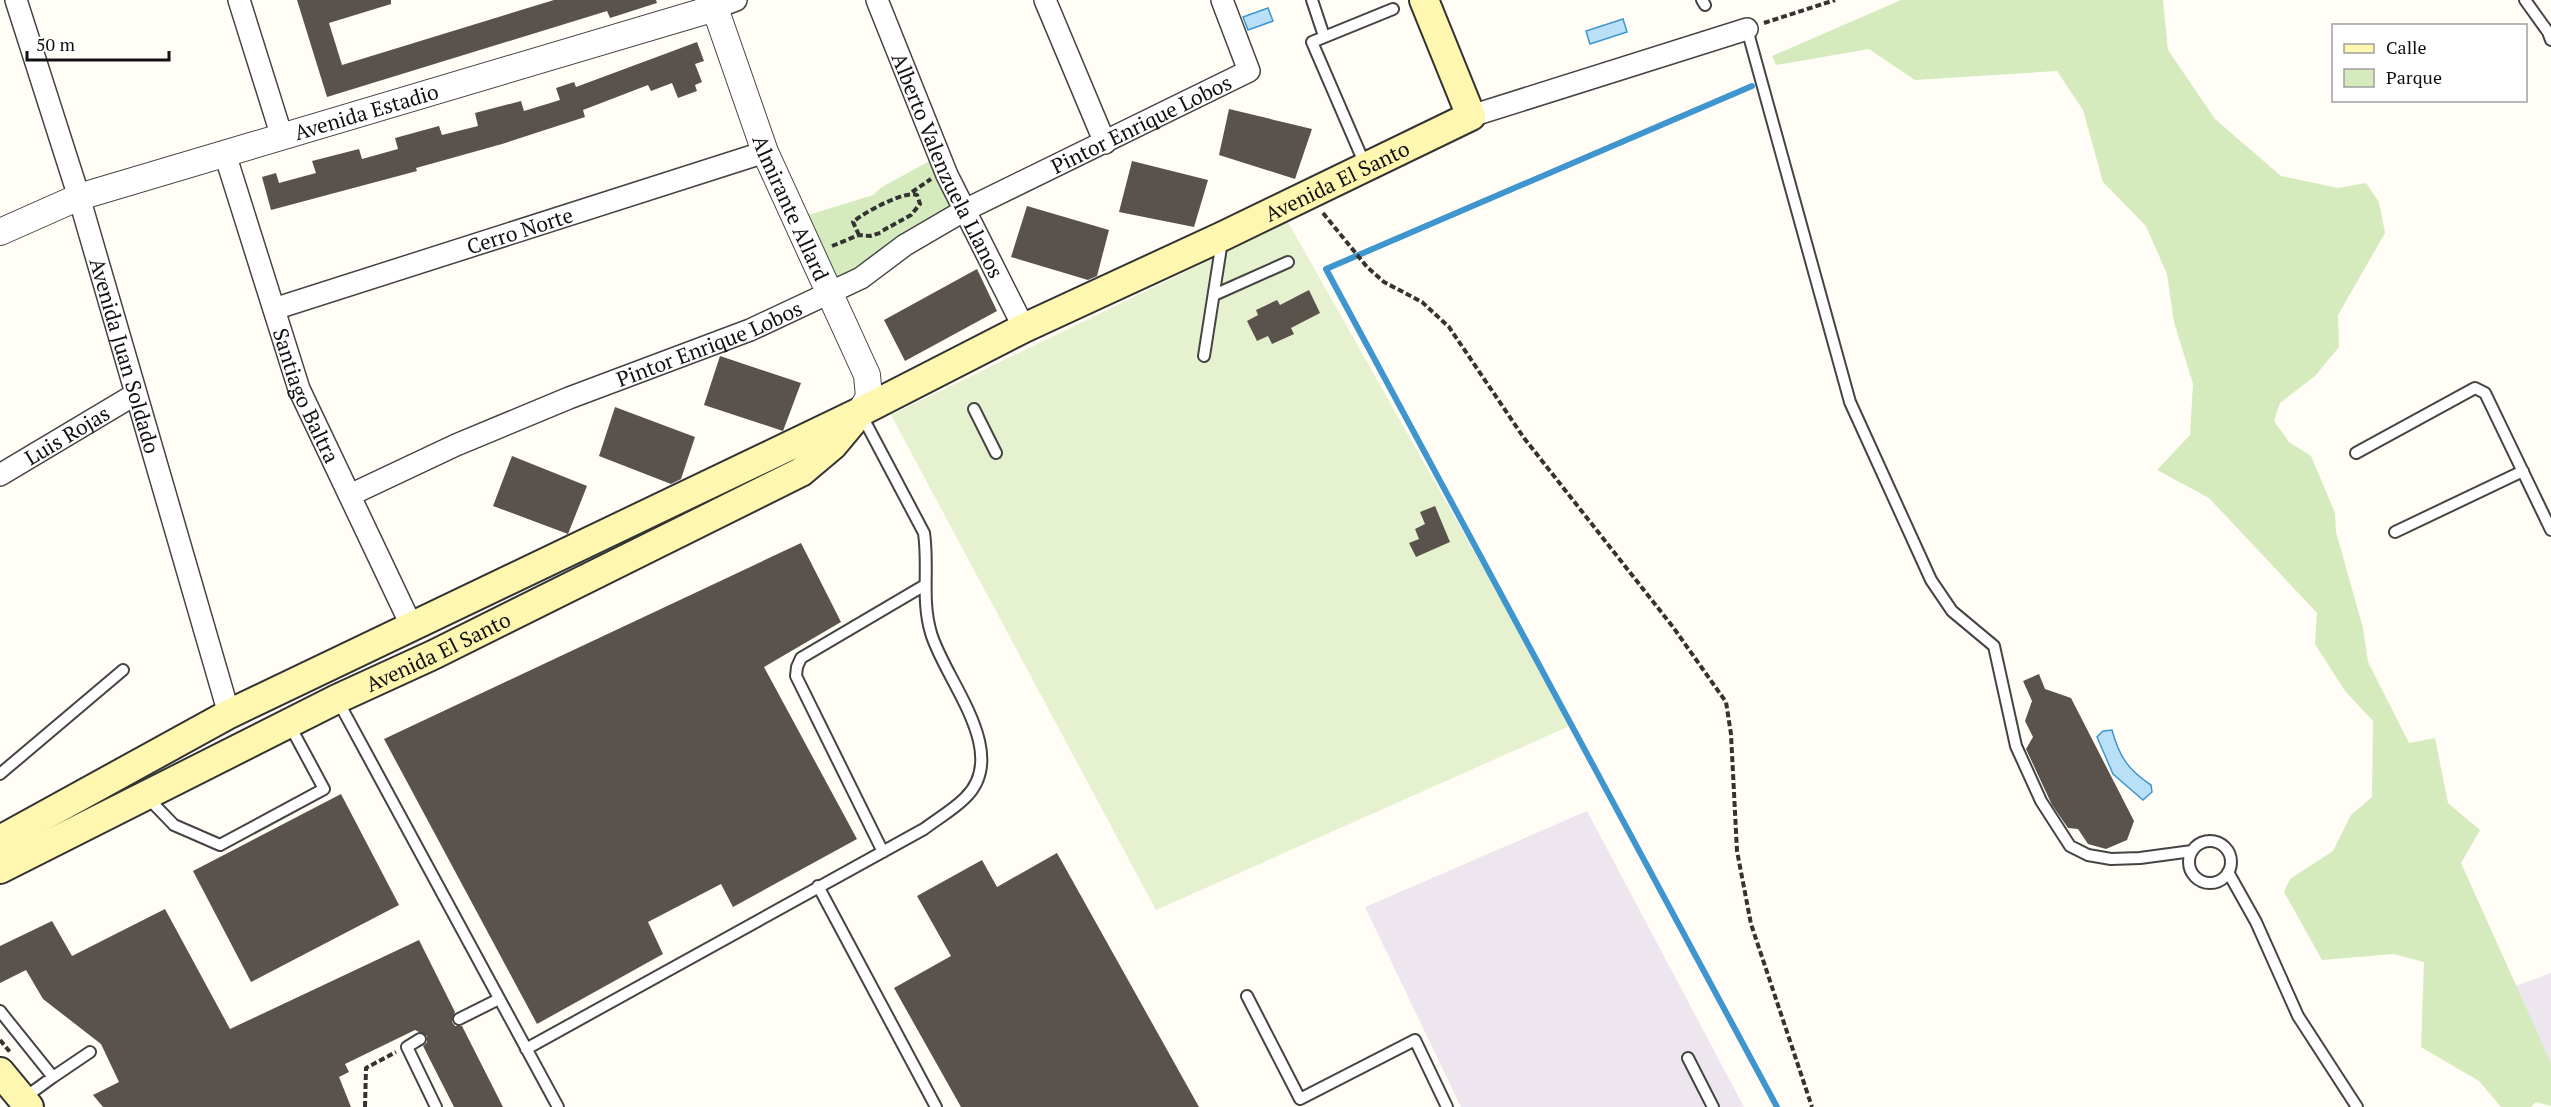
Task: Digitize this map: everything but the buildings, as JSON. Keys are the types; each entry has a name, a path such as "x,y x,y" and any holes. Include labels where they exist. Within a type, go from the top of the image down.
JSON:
{"main road":[{"path":"1424,0 1471,116"},
{"name":"Avenida El Santo","path":"0,840 229,714 860,412 1024,328 1223,236 1471,116"},
{"name":"Avenida El Santo","path":"0,869 337,699 434,655 801,472 833,445 860,412"},
{"path":"229,714 249,725 281,727"},
{"path":"0,1072 26,1103"}],"street":[{"name":"Avenida Juan Soldado","path":"16,0 79,197 134,395 229,714"},
{"path":"239,0 282,137"},
{"name":"Alberto Valenzuela Llanos","path":"877,0 947,175 1024,328"},
{"path":"1045,0 1105,143"},
{"name":"Pintor Enrique Lobos","path":"350,495 456,446 569,398 750,330 861,278 895,253 965,210 1248,71 1222,0"},
{"name":"Avenida Estadio","path":"0,232 79,197 721,3"},
{"name":"Almirante Allard","path":"721,3 765,152 867,375 869,397 860,412"},
{"name":"Avenida El Santo","path":"1471,116 1747,29"},
{"name":"Cerro Norte","path":"274,309 765,152"},
{"name":"Santiago Baltra","path":"225,154 299,389 412,627"},
{"name":"Luis Rojas","path":"0,475 134,395"}],"lane":[{"path":"1312,0 1324,36"},
{"path":"2525,0 2548,32 2551,40"},
{"path":"1366,167 1311,42 1393,9"},
{"path":"1747,29 1850,402 1931,580 1953,611 1994,646 2016,746 2041,801 2070,846 2088,855 2111,859 2140,858 2192,851 2201,843 2208,841 2222,845 2230,858 2228,872 2256,922 2298,1016 2357,1107"},
{"path":"1204,356 1223,236"},
{"path":"1214,295 1288,262"},
{"path":"2356,453 2475,388 2485,393 2551,530"},
{"path":"974,409 996,453"},
{"path":"526,1048 924,829 966,797 981,770 977,730 931,637 924,607 927,554 924,533 860,412"},
{"path":"2394,532 2523,471"},
{"path":"883,852 796,676 797,667 801,658 925,585"},
{"path":"0,774 123,670"},
{"path":"337,699 558,1107"},
{"path":"145,796 174,825 220,845 324,789 281,727"},
{"path":"2192,851 2189,863 2191,870 2202,881 2216,882 2228,872"},
{"path":"818,886 936,1107"},
{"path":"1247,996 1300,1099 1415,1040 1447,1107"},
{"path":"459,1019 499,999"},
{"path":"0,1011 53,1077"},
{"path":"420,1039 407,1047 436,1107"},
{"path":"26,1103 53,1077 90,1052"},
{"path":"1688,1058 1713,1107"}],"path":[{"path":"1747,29 1835,0"},
{"path":"811,252 859,235 870,236 882,231 911,215 920,204 918,195 911,192 897,196 883,206 862,214 853,222 859,235"},
{"path":"1307,195 1363,262 1384,282 1422,302 1449,327 1524,438 1673,627 1726,702 1731,734 1737,852 1751,924 1812,1107"},
{"path":"882,231 895,253"},
{"path":"365,1107 366,1068 407,1047"}],"shaded area":[{"path":"1587,811 1744,1107 1461,1107 1365,907"},
{"path":"2551,973 2551,1063 2515,986"}],"green space":[{"path":"1901,0 2163,0 2168,50 2215,119 2281,176 2338,188 2366,183 2379,202 2385,233 2338,315 2339,347 2315,376 2280,403 2274,421 2289,442 2311,456 2335,513 2336,532 2363,628 2368,662 2409,743 2435,738 2448,803 2480,830 2461,863 2551,1063 2551,1106 2536,1102 2531,1107 2501,1107 2479,1081 2421,1047 2424,962 2393,954 2322,960 2284,892 2290,879 2333,851 2351,815 2372,797 2373,721 2345,691 2315,644 2317,613 2209,498 2157,470 2190,435 2193,384 2174,322 2167,274 2146,226 2103,182 2083,110 2057,71 1915,80 1869,49 1776,65 1772,56"},
{"path":"935,158 958,202 866,267 835,279 802,217 873,195 882,187"},
{"path":"1288,222 1572,725 1156,910 891,415"}],"water":[{"path":"1268,8 1273,21 1248,30 1243,17"},
{"path":"1623,19 1627,32 1590,44 1586,31"},
{"path":"2112,730 2118,747 2130,768 2151,785 2152,792 2143,800 2113,774 2097,737 2103,731"}],"waterway":[{"path":"1752,86 1326,269 1777,1107"}]}
